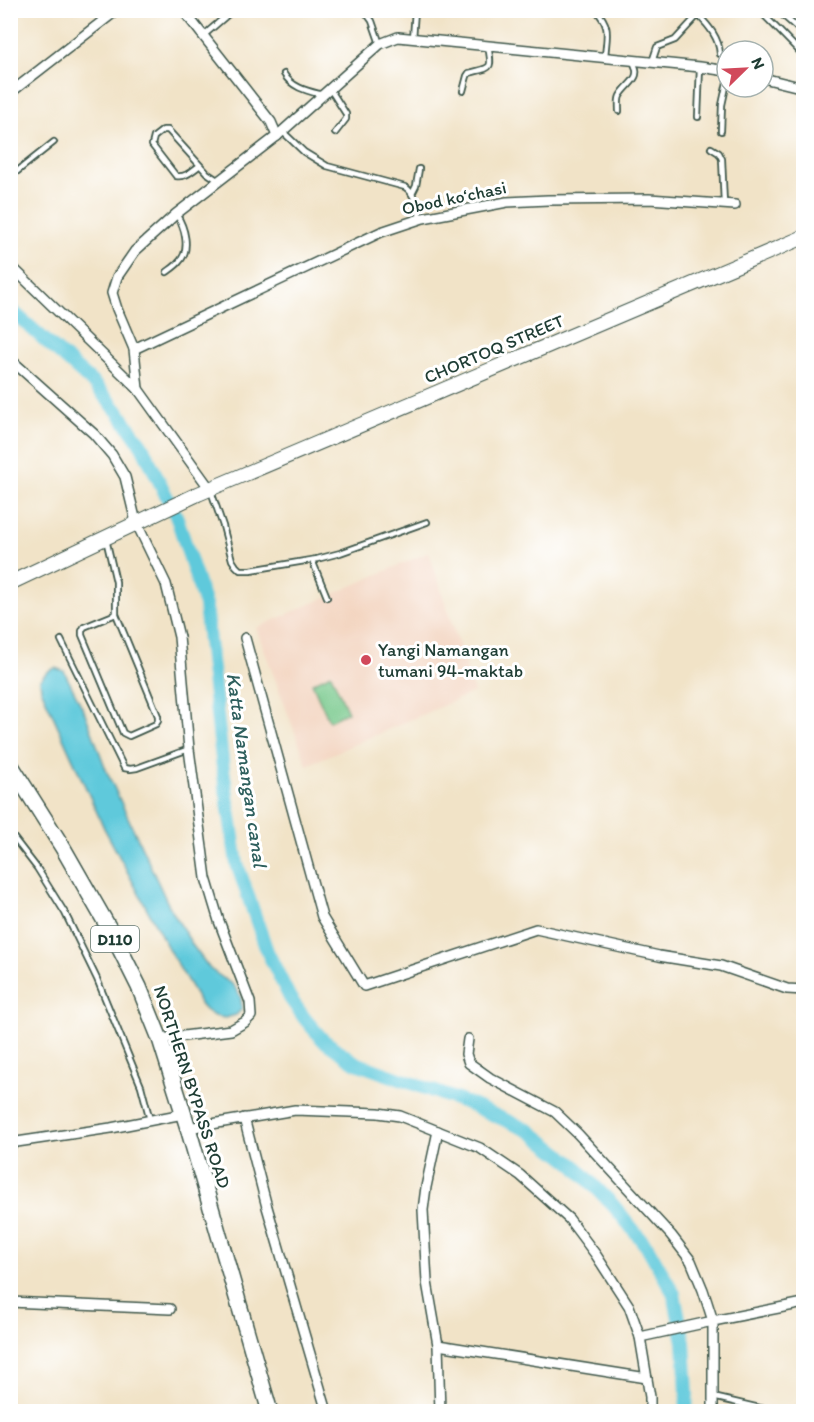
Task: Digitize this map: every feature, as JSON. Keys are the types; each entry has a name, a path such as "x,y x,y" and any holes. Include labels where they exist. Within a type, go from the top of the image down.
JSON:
{"main road":[{"name":"CHORTOQ STREET","path":"10,583 204,491 804,237"},
{"name":"NORTHERN BYPASS ROAD","path":"10,764 63,848 140,987 160,1039 270,1412"}],"street":[{"path":"10,93 117,10"},
{"path":"183,10 280,134"},
{"path":"138,389 134,349 112,293 117,277 135,251 176,214 280,134 380,44 398,37 715,69"},
{"path":"775,81 804,88"},
{"name":"Obod koʻchasi","path":"134,349 381,232 421,219 507,202 538,200 649,199 735,205"},
{"path":"10,265 138,389 204,491"},
{"path":"10,359 94,434 112,455 125,477 166,584 179,637 189,749 206,878 219,921 250,1002 251,1016 231,1030 160,1039"},
{"path":"245,638 322,916 364,986 537,929 659,956 721,966 787,989 804,990"},
{"path":"468,1039 466,1054 469,1063 490,1078 555,1112 671,1235 691,1261 712,1321 713,1412"},
{"path":"10,1143 150,1120 244,1118 295,1110 400,1116 480,1148 520,1175 569,1218 630,1306 644,1336 650,1412"},
{"path":"244,1118 267,1207 327,1412"},
{"path":"438,1131 423,1210 427,1282 438,1345 440,1412"},
{"path":"10,1302 171,1309"},
{"path":"644,1336 804,1303"},
{"path":"438,1345 647,1378"}],"lane":[{"path":"203,36 233,10"},
{"path":"364,10 372,21 380,44"},
{"path":"413,39 415,10"},
{"path":"596,10 608,29 604,57"},
{"path":"759,10 804,56"},
{"path":"777,10 804,34"},
{"path":"652,62 657,48 675,40 699,13 717,39"},
{"path":"463,92 469,73 486,70 490,66 488,46"},
{"path":"619,111 620,95 634,81 636,75 636,68 632,60"},
{"path":"698,117 700,67"},
{"path":"284,74 288,81 296,86 326,92 346,114 346,119 335,133"},
{"path":"721,131 723,99"},
{"path":"199,166 188,174 176,176 152,145 154,137 163,130 168,130 199,166 219,181"},
{"path":"280,134 327,166 405,187 412,194 421,219"},
{"path":"10,177 54,142"},
{"path":"711,148 719,153 722,159 724,204"},
{"path":"412,194 419,169"},
{"path":"167,272 180,262 185,252 183,228 176,214"},
{"path":"204,491 223,526 232,560 240,570 312,560 340,553 427,522"},
{"path":"105,537 116,582 116,614 158,716 156,724 129,736 123,733 82,635 84,627 116,614"},
{"path":"312,560 327,597"},
{"path":"61,640 124,768 137,768 189,749"},
{"path":"10,833 37,868 65,913 97,980 141,1086 150,1120"},
{"path":"713,1397 777,1412"}],"shaded area":[{"name":"Yangi Namangan tumani 94-maktab","path":"429,552 474,692 307,765 256,628"}],"green space":[{"path":"331,674 348,712 329,721 312,683"}],"water":[{"path":"55,668 64,671 85,713 107,772 168,904 210,969 233,985 238,992 242,1009 236,1015 225,1018 214,1016 199,1003 104,828 41,689 40,680 47,672"}],"waterway":[{"name":"Katta Namangan canal","path":"10,309 94,384 119,413 142,446 177,518 205,605 223,769 237,864 267,951 290,998 323,1040 356,1063 469,1104 530,1131 574,1165 613,1205 648,1248 674,1294 684,1342 686,1412"}],"place":[{"name":"Yangi Namangan tumani 94-maktab","path":"366,660"}]}
